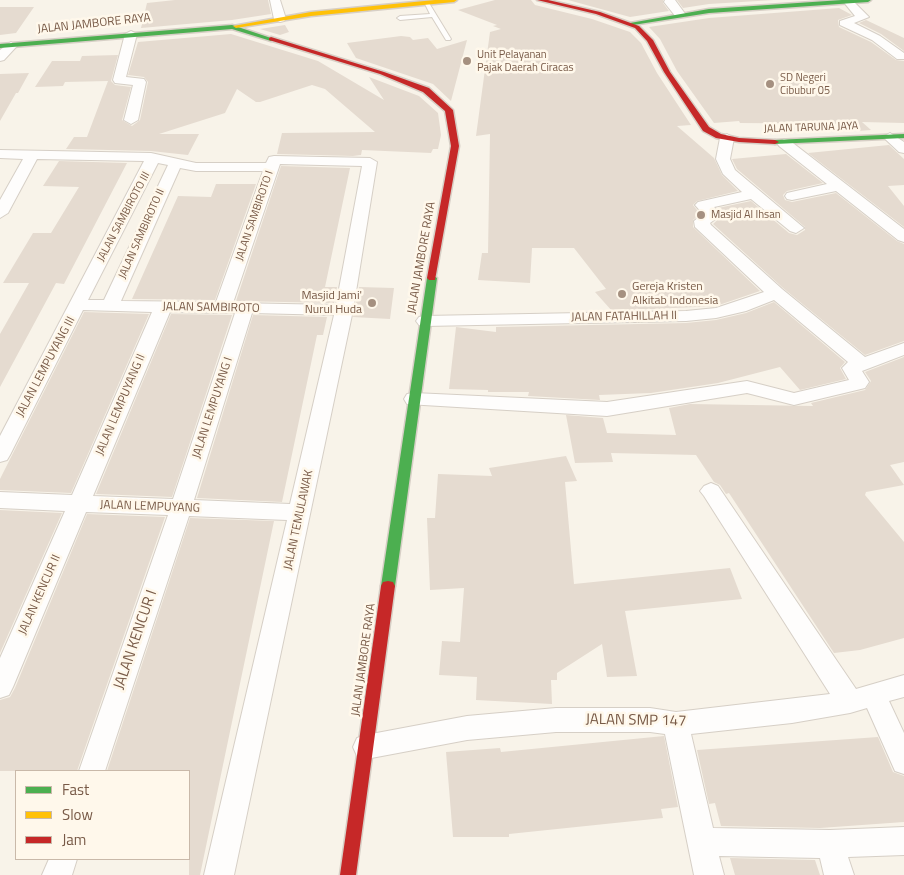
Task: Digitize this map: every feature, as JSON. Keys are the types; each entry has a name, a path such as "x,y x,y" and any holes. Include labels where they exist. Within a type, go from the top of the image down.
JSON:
{"street":[{"path":"275,0 280,18"},
{"path":"232,27 280,18 454,0"},
{"name":"JALAN TARUNA JAYA","path":"540,0 633,23 650,40 667,72 706,129 727,138 784,143 897,136"},
{"path":"670,0 669,2 680,15"},
{"path":"633,23 680,15 868,0"},
{"path":"846,1 863,17 844,23 876,38 900,56"},
{"name":"JALAN JAMBORE RAYA","path":"5,46 232,27 382,73 426,90 449,110 455,146 425,321 348,875"},
{"path":"131,34 119,80 140,82 131,120"},
{"path":"0,57 5,46"},
{"path":"897,136 904,149"},
{"path":"727,138 723,159 725,167 736,180 796,228"},
{"path":"784,143 904,237"},
{"name":"JALAN SAMBIROTO III","path":"0,154 153,158 78,305"},
{"path":"0,213 33,154"},
{"path":"153,158 196,167 271,167"},
{"name":"JALAN SAMBIROTO I","path":"223,308 273,161 279,159 368,161 370,164"},
{"name":"JALAN SAMBIROTO II","path":"110,306 176,163"},
{"name":"JALAN TEMULAWAK","path":"219,875 344,310 370,164"},
{"path":"792,196 837,186"},
{"path":"755,194 703,205 714,215 702,221 702,227 776,293 862,364"},
{"name":"JALAN FATAHILLAH II","path":"425,321 686,316 716,313 740,307 776,293"},
{"name":"JALAN SAMBIROTO","path":"78,305 344,310"},
{"name":"JALAN LEMPUYANG III","path":"0,455 78,305"},
{"name":"JALAN LEMPUYANG II","path":"80,504 163,307"},
{"name":"JALAN LEMPUYANG I","path":"181,508 245,308"},
{"path":"414,399 607,409 747,387 794,399 858,384 860,382 851,369 904,349"},
{"path":"711,491 862,699 904,762"},
{"name":"JALAN LEMPUYANG","path":"0,500 300,513"},
{"name":"JALAN KENCUR II","path":"0,687 80,504"},
{"name":"JALAN KENCUR I","path":"92,770 181,508"},
{"name":"JALAN SMP 147","path":"366,747 467,728 556,720 650,720 676,724 792,712 862,699 904,686"},
{"path":"676,724 709,875"},
{"path":"703,842 830,844 904,841"},
{"path":"830,844 839,875"},
{"path":"57,875 63,860"}],"lane":[{"path":"426,2 448,39"},
{"path":"400,18 433,15"}],"building":[{"path":"175,0 268,0 271,14 232,20 141,28 147,3"},
{"path":"495,0 531,0 535,5 592,19 630,32 641,43 657,73 691,125 677,126 714,158 722,175 738,191 697,201 693,205 700,214 693,220 693,227 760,291 716,306 612,311 595,292 606,289 574,248 532,248 530,283 478,280 482,253 488,253 490,134 476,136 490,32 501,29 493,26 497,25 458,10"},
{"path":"568,0 663,0 669,11 630,17"},
{"path":"677,0 774,0 709,4 683,8"},
{"path":"0,7 34,7 16,33 0,35"},
{"path":"839,8 852,15 838,20 839,27 871,42 896,60 904,61 904,123 862,122 871,130 858,131 858,124 740,123 739,121 714,123 677,71 660,39 649,27 709,18"},
{"path":"866,20 904,38 904,51 881,34 859,23"},
{"path":"285,25 289,32 280,35 260,29"},
{"path":"231,34 318,61 384,100 369,77 419,96 438,113 441,135 438,149 433,149 431,153 362,150 361,155 353,156 277,154 282,133 375,132 325,89 312,85 260,102 256,102 237,89 225,113 159,134 199,134 188,155 151,151 66,149 74,137 87,137 108,81 65,82 63,86 35,87 52,61 80,61 82,56 118,55 111,81 115,85 131,87 122,120 132,126 140,120 148,82 144,77 128,75 138,42"},
{"path":"401,36 410,37 413,40 428,38 437,49 467,40 451,101 433,84 356,58 347,43"},
{"path":"29,73 18,93 16,93 0,121 0,74"},
{"path":"889,145 904,159 904,185 888,186 904,206 904,227 808,153"},
{"path":"786,154 823,183 787,191 783,195 785,200 792,202 836,193 897,241 904,244 904,341 865,355 783,288 713,224 723,215 718,208 751,201 789,233 797,235 805,230 805,227 737,169 732,159"},
{"path":"59,161 127,163 64,284 56,283 0,387 0,334 29,283 3,283 33,233 51,233 79,187 43,186"},
{"path":"281,166 350,168 325,287 337,287 334,303 236,301"},
{"path":"216,184 256,184 215,300 132,299 178,196 211,197"},
{"name":"Masjid Jami' Nurul Huda","path":"359,287 394,288 390,319 353,317"},
{"path":"774,302 845,362 840,368 846,379 800,390 780,367 718,383 651,393 599,395 600,400 528,396 529,392 488,392 488,390 449,389 456,327 496,332 496,327 686,323 716,320 746,313"},
{"path":"84,312 149,314 71,493 0,490 0,479"},
{"path":"171,314 232,315 172,497 96,494"},
{"path":"253,315 327,317 323,335 317,335 282,502 197,498"},
{"path":"904,357 904,462 890,465 904,485 866,492 865,495 904,542 904,638 860,650 834,653 729,493 726,494 720,485 714,482 696,455 611,453 613,462 575,463 566,415 603,418 607,433 676,435 669,408 690,404 813,406 811,403 865,390 871,381 865,372"},
{"path":"566,456 577,481 565,482 574,584 730,568 742,599 625,611 637,676 607,677 602,644 557,673 557,680 551,680 552,704 476,700 477,677 439,675 442,641 460,642 464,588 430,590 427,518 435,518 438,474 492,476 489,468"},
{"path":"0,510 62,513 0,653"},
{"path":"87,514 165,517 77,770 0,771 0,700 10,697"},
{"path":"190,518 274,521 200,875 189,875 190,770 107,770"},
{"path":"664,736 678,807 661,809 663,818 509,834 509,837 453,837 446,752 500,748 501,752"},
{"path":"878,737 893,772 904,776 904,822 820,828 721,826 715,803 709,804 697,750"},
{"path":"730,858 815,860 820,875 735,875"}],"traffic: fast":[{"path":"633,23 709,11 868,0"},
{"path":"0,46 232,27 271,39"},
{"path":"775,142 904,136"},
{"path":"388,586 432,278"}],"traffic: slow":[{"path":"236,26 311,14 454,0"}],"traffic: jam":[{"path":"540,0 598,13 637,27 650,40 667,72 706,129 719,136 739,140 775,142"},
{"path":"271,39 382,73 426,90 449,110 455,146 432,278"},
{"path":"348,875 388,586"}],"place":[{"name":"Unit Pelayanan Pajak Daerah Ciracas","path":"467,61"},
{"name":"SD Negeri Cibubur 05","path":"770,84"},
{"name":"Masjid Al Ihsan","path":"701,215"},
{"name":"Gereja Kristen Alkitab Indonesia","path":"622,294"},
{"name":"Masjid Jami' Nurul Huda","path":"372,303"}]}
